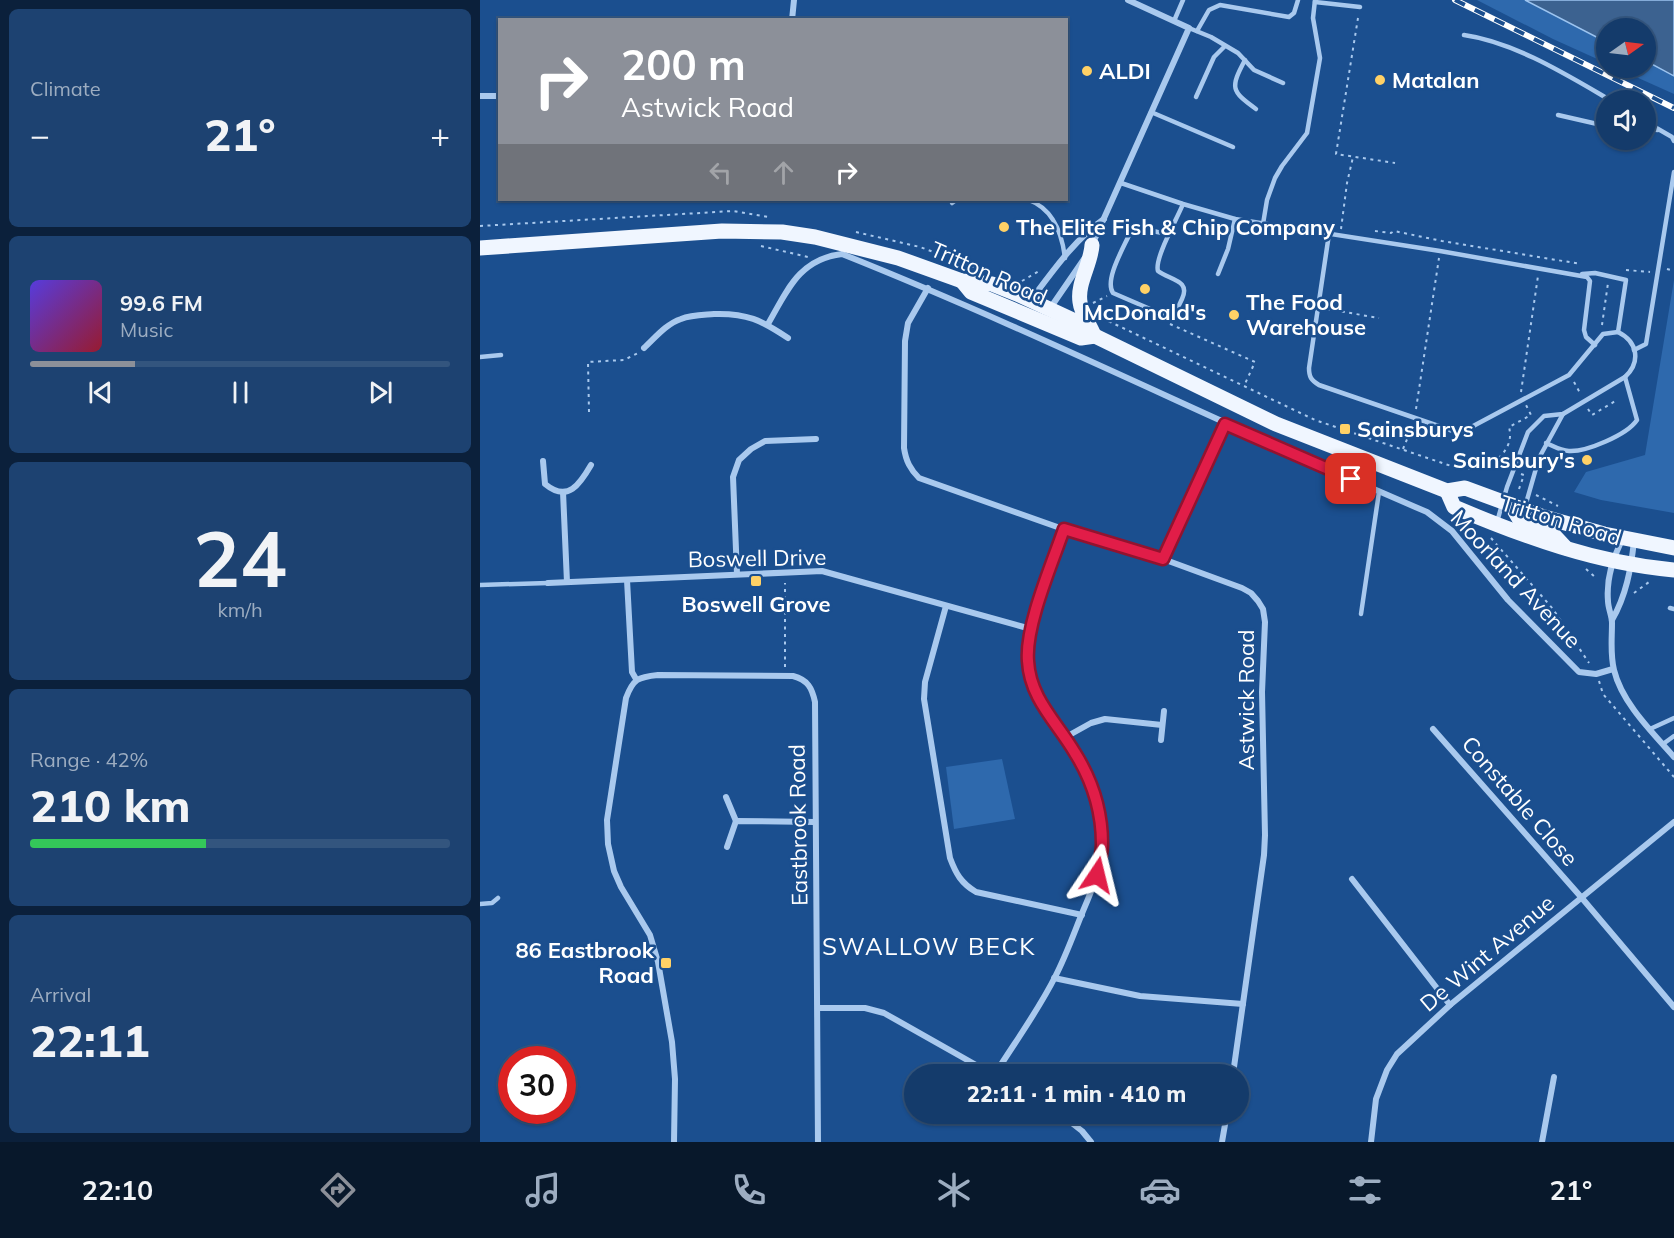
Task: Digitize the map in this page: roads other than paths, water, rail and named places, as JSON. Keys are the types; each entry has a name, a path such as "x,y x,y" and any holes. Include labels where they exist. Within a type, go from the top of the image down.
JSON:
{"main road":[{"name":"Tritton Road","path":"480,248 722,231 782,232 852,245 962,281 992,284 1027,307 1047,315 1073,320 1095,336 1276,424 1447,492 1465,488 1513,511 1568,550 1631,565 1674,570"},
{"path":"1092,245 1080,300 1095,336"},
{"name":"Tritton Road","path":"1447,492 1454,507 1492,529 1513,511"},
{"name":"Tritton Road","path":"1513,511 1674,548"}],"street":[{"path":"792,18 794,0"},
{"path":"1047,315 1092,245 1189,28 1128,0"},
{"path":"480,96 498,96"},
{"path":"1027,307 1065,258 1093,227 1104,219"},
{"name":"Moorland Avenue","path":"768,324 796,278 807,266 842,254 928,288 1225,424 1427,512 1452,531 1508,600 1579,672 1596,674 1614,669"},
{"name":"Astwick Road","path":"928,288 908,323 905,340 904,448 911,471 928,483 1064,529 1163,559 1242,588 1251,593 1263,609 1265,622 1262,692 1264,855 1234,1064"},
{"path":"644,348 670,324 681,319 702,315 743,315 768,324 788,338"},
{"path":"1163,559 1225,424"},
{"path":"737,574 733,477 739,460 751,449 765,441 816,439"},
{"path":"543,461 545,484 563,492 569,491 579,483 591,465"},
{"path":"563,492 567,582"},
{"path":"1000,1064 1054,978 1097,875 1102,846 1096,797 1087,773 1046,713 1031,680 1028,660 1031,629 1064,529"},
{"path":"1612,621 1607,587 1613,561 1628,539"},
{"path":"1612,621 1620,606 1631,565 1628,539"},
{"name":"Boswell Drive","path":"548,583 822,571 1031,629"},
{"path":"627,580 632,672 636,679 626,698 607,820 608,844 614,871 650,935 658,962 672,1042 675,1078 674,1142"},
{"path":"946,606 925,682 924,699 950,858 956,874 964,885 976,892 1082,915"},
{"name":"Moorland Avenue","path":"1612,621 1611,642 1614,669 1627,700 1674,757"},
{"name":"Eastbrook Road","path":"636,679 658,675 785,676 803,679 809,684 815,702 818,1142"},
{"path":"1161,740 1164,711"},
{"path":"1064,738 1091,723 1105,719 1162,724"},
{"name":"Constable Close","path":"1433,729 1674,1007"},
{"path":"726,797 736,821 727,847"},
{"path":"736,821 815,822"},
{"name":"De Wint Avenue","path":"1371,1142 1376,1099 1387,1070 1397,1054 1450,1005 1581,897 1650,844 1674,822"},
{"path":"1352,879 1450,1005"},
{"path":"1054,978 1140,996 1243,1004"},
{"path":"818,1008 865,1008 884,1013 976,1064"},
{"path":"1542,1142 1554,1077"},
{"path":"1073,1124 1091,1142"},
{"path":"1222,1142 1225,1124"}],"lane":[{"path":"1174,21 1183,0"},
{"path":"1197,31 1209,10 1220,5 1289,17 1294,13 1298,0"},
{"path":"1263,224 1267,200 1275,178 1307,134 1320,58 1313,18 1315,1 1360,7"},
{"path":"1189,28 1238,53 1254,70 1282,83"},
{"path":"1464,35 1486,38 1564,73 1596,92"},
{"path":"1196,97 1214,57 1225,46"},
{"path":"1245,60 1237,74 1235,87 1238,96 1256,109"},
{"path":"1151,112 1233,147"},
{"path":"1558,115 1596,124"},
{"path":"1656,128 1672,137 1674,141"},
{"path":"1656,130 1660,130"},
{"path":"1634,350 1646,344 1674,172"},
{"path":"1121,183 1235,219 1539,267 1589,278 1584,330 1586,337 1595,345"},
{"path":"1031,201 1047,210 1063,242 1065,258"},
{"path":"1171,233 1162,235 1142,227 1130,233 1110,279 1110,288 1113,293 1164,315 1172,315 1176,312 1185,293 1184,287 1181,282 1158,271 1156,266 1159,254 1171,233 1183,204"},
{"path":"1218,274 1228,249 1235,219"},
{"path":"1329,234 1309,368 1309,375 1319,385 1453,431 1462,432 1569,375 1603,334 1618,332 1630,341 1635,360 1632,370 1625,377 1563,414 1544,416 1528,432 1513,511"},
{"path":"1573,274 1595,273 1626,280 1618,332"},
{"path":"480,357 501,355"},
{"path":"1546,443 1567,452 1601,443 1633,426 1637,420 1625,377"},
{"path":"1492,529 1513,511 1546,443 1563,414"},
{"path":"1361,614 1379,492"},
{"path":"480,585 548,583"},
{"path":"1650,729 1674,718"},
{"path":"1663,744 1674,736"},
{"path":"480,904 492,903 498,898"}],"railway":[{"path":"1455,0 1674,108"}],"place":[{"name":"ALDI","path":"1087,71"},
{"name":"Matalan","path":"1380,80"},
{"name":"The Elite Fish & Chip Company","path":"1004,227"},
{"name":"McDonald's","path":"1145,289"},
{"name":"The Food Warehouse","path":"1234,315"},
{"name":"Sainsburys","path":"1345,429"},
{"name":"Sainsbury's","path":"1587,460"},
{"name":"Boswell Grove","path":"756,581"},
{"name":"86 Eastbrook Road","path":"666,963"}],"district":[{"name":"SWALLOW BECK","path":"929,946"}]}
